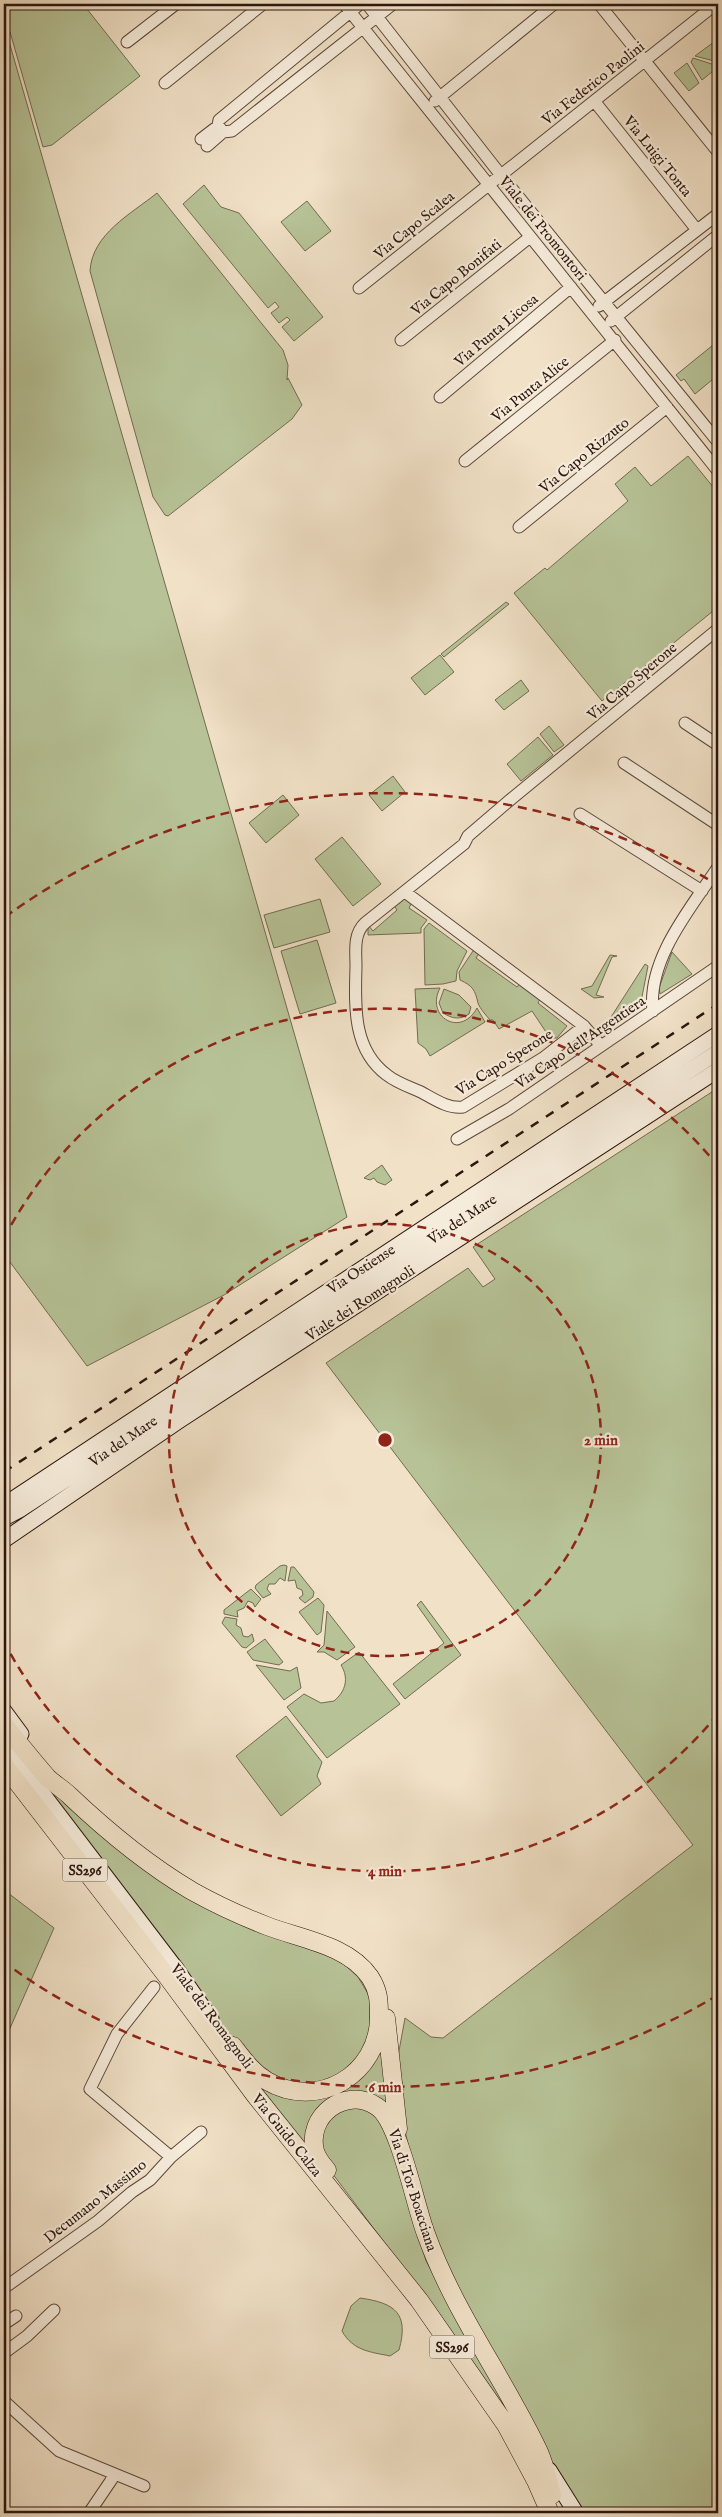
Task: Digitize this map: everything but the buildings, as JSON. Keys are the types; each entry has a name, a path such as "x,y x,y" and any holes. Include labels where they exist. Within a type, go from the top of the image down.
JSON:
{"main road":[{"path":"4,1725 48,1778 130,1848 190,1890 231,1912 325,1946 348,1957 371,1979 381,2001"},
{"name":"Via Guido Calza","path":"4,1765 160,1981 335,2194"},
{"path":"160,1981 211,2019"},
{"name":"Viale dei Romagnoli","path":"211,2019 260,2076 285,2088 318,2090 341,2084 365,2063 372,2051 378,2030 381,2001"},
{"name":"SS296","path":"381,2001 387,2024 399,2145"},
{"name":"Via di Tor Boacciana","path":"550,2513 517,2445 486,2395 415,2295 335,2194 332,2181 316,2156 314,2144 317,2125 328,2109 342,2101 354,2100 376,2105 390,2120 423,2226 441,2270 539,2453 558,2513"}],"street":[{"path":"127,42 176,4"},
{"path":"164,83 263,4"},
{"path":"220,129 219,120 347,8 360,4"},
{"name":"Viale dei Promontori","path":"367,4 500,174 718,442"},
{"path":"220,129 232,131 393,4"},
{"path":"426,107 554,4"},
{"path":"599,4 718,152"},
{"name":"Via Federico Paolini","path":"487,184 594,102 716,4"},
{"name":"Viale dei Promontori","path":"347,8 530,238 604,326 718,471"},
{"name":"Via Luigi Tonta","path":"594,102 697,230"},
{"path":"204,143 220,129"},
{"name":"Via Capo Scalea","path":"359,288 487,184"},
{"path":"592,312 718,214"},
{"path":"604,326 718,235"},
{"name":"Via Capo Bonifati","path":"401,340 530,238"},
{"path":"675,248 686,262"},
{"name":"Via Punta Licosa","path":"440,397 572,287"},
{"name":"Via Punta Alice","path":"465,462 615,340"},
{"name":"Via Capo Rizzuto","path":"519,527 667,407"},
{"path":"704,453 718,442"},
{"name":"Via Capo Sperone","path":"584,1026 543,1058 464,1107 450,1106 386,1074 366,1050 358,1030 355,1001 356,941 362,925 464,844 468,836 510,800 718,629"},
{"path":"685,723 718,745"},
{"path":"624,762 718,825"},
{"path":"580,814 702,891"},
{"path":"653,1011 653,990 660,960 718,867"},
{"path":"405,892 584,1026 601,1046"},
{"name":"Via Capo dell'Argentiera","path":"457,1139 503,1114 718,966"},
{"name":"Via Ostiense","path":"4,1505 718,1034"},
{"name":"Via del Mare","path":"4,1518 21,1509 718,1052"},
{"name":"Viale dei Romagnoli","path":"4,1540 196,1410 718,1070"},
{"path":"4,1524 21,1509"},
{"path":"4,1711 68,1794"},
{"name":"Viale dei Romagnoli","path":"4,1743 172,1963 211,2019"},
{"path":"160,1981 117,2034 90,2089 171,2157"},
{"name":"Decumano Massimo","path":"4,2288 98,2221 132,2192 150,2180 171,2157 201,2132"},
{"path":"4,2353 54,2310"},
{"path":"4,2324 16,2316"},
{"path":"4,2401 59,2451 144,2486"},
{"path":"539,2453 576,2513"},
{"path":"89,2513 112,2479 111,2473"}],"green space":[{"path":"4,4 83,4 140,76 52,145 43,147 4,11"},
{"path":"4,24 347,1217 224,1295 87,1366 4,1254"},
{"path":"718,39 718,62 695,56"},
{"path":"693,58 718,67 702,80 691,62"},
{"path":"687,63 699,83 689,91 674,73"},
{"path":"204,185 221,207 239,213 323,317 294,341 282,327 290,320 287,317 279,323 271,313 279,307 275,302 268,308 183,204"},
{"path":"157,193 283,350 288,365 287,380 288,378 302,405 292,419 168,516 165,515 153,497 90,271 92,258 105,236 114,226"},
{"path":"307,201 331,231 305,251 281,222"},
{"path":"718,341 718,351 716,354 718,357 718,375 695,394 684,379 681,381 676,375"},
{"path":"688,456 718,493 718,607 602,701 514,593 545,568 547,570 628,501 615,484 635,467 651,486"},
{"path":"506,602 509,604 444,657 441,654"},
{"path":"440,655 454,672 425,695 411,678"},
{"path":"521,680 529,691 504,710 495,700"},
{"path":"549,726 564,745 554,752 540,734"},
{"path":"538,737 553,755 521,781 507,764"},
{"path":"393,776 405,792 382,811 369,795"},
{"path":"283,795 299,815 266,843 249,823"},
{"path":"342,837 381,884 353,906 315,859"},
{"path":"406,898 412,902 409,908 427,920 421,928 421,933 368,935 368,925 373,931 397,910 393,904"},
{"path":"320,899 330,932 274,948 264,915"},
{"path":"429,923 467,951 457,971 456,981 425,985 424,929"},
{"path":"317,940 336,1003 300,1014 281,951"},
{"path":"475,948 480,952 476,958 517,987 521,982 541,997 538,1003 567,1026 557,1038 550,1038 532,1011 499,1029 493,1020 490,1020 480,1007 473,989 460,980 459,972"},
{"path":"672,952 692,974 660,994 659,988"},
{"path":"610,955 617,956 612,957 596,995 604,997 594,998 581,989 592,986"},
{"path":"645,964 648,966 640,1007 606,1030 604,1028"},
{"path":"440,988 437,1008 447,1020 454,1023 462,1022 470,1017 477,1008 485,1022 430,1056 426,1049 418,1043 415,989"},
{"path":"444,989 459,995 471,1007 469,1014 456,1018 443,1013 439,1003"},
{"path":"718,1088 718,2513 586,2513 551,2465 487,2349 424,2215 399,2104 395,2073 405,2018 431,2037 443,2038 693,1845 326,1363 468,1268 483,1287 495,1279 473,1247"},
{"path":"382,1165 392,1180 385,1185 377,1182 374,1178 370,1180 364,1178"},
{"path":"280,1566 287,1566 285,1581 280,1578 275,1584 269,1584 267,1589 271,1594 263,1598 255,1588 256,1585"},
{"path":"291,1567 294,1567 314,1592 313,1597 305,1603 299,1598 303,1595 302,1590 297,1588 295,1580 288,1581"},
{"path":"251,1589 261,1599 255,1607 253,1603 248,1601 244,1608 237,1611 238,1617 224,1614 224,1610"},
{"path":"318,1598 324,1605 321,1632 317,1635 299,1612"},
{"path":"421,1601 461,1655 405,1699 393,1684 444,1643 417,1605"},
{"path":"327,1611 355,1647 337,1660 324,1652 317,1652 324,1645"},
{"path":"225,1617 237,1619 236,1625 241,1628 243,1636 248,1637 252,1634 254,1641 246,1648 242,1647 222,1623"},
{"path":"265,1639 283,1662 279,1665 253,1660 247,1652"},
{"path":"359,1652 400,1704 327,1758 287,1707 304,1694 321,1703 334,1701 344,1689 345,1684 345,1675 341,1665"},
{"path":"256,1665 290,1671 297,1667 301,1688 284,1700"},
{"path":"286,1716 322,1762 317,1776 321,1784 281,1816 236,1756"},
{"path":"36,1772 67,1806 150,1873 282,1939 336,1959 358,1977 370,1997 370,2042 337,2080 293,2086 251,2063 91,1850"},
{"path":"4,1890 54,1928 4,2042"},
{"path":"380,2032 389,2113 332,2101 309,2153 251,2076 330,2092"},
{"path":"347,2103 375,2110 387,2133 426,2261 518,2429 402,2266 320,2157 317,2127"},
{"path":"360,2298 383,2303 391,2307 401,2319 402,2338 399,2350 390,2356 369,2352 357,2347 346,2338 342,2331 351,2306"}],"railway":[{"path":"4,1472 718,1004"}]}
